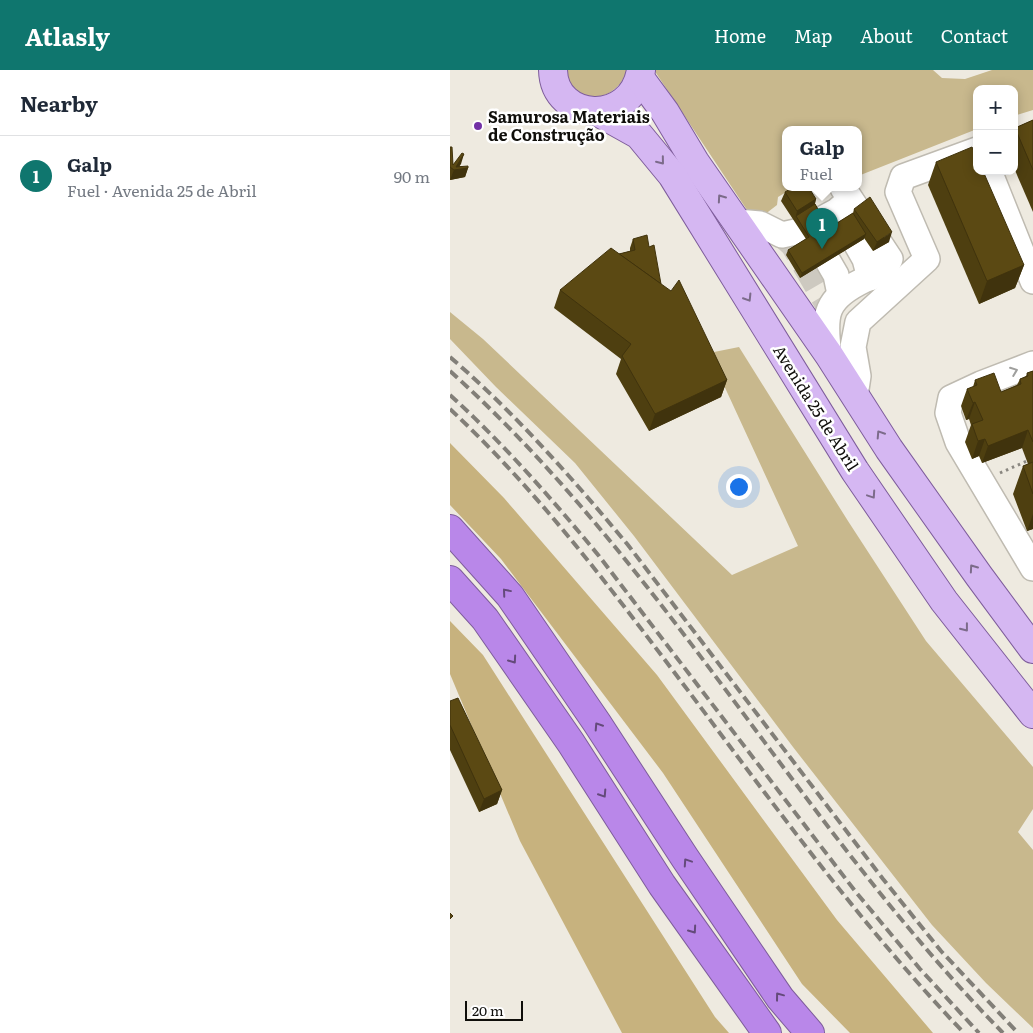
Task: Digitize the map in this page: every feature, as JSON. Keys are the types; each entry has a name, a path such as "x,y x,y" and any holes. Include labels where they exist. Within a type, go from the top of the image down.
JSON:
{"highway":[{"path":"450,529 510,596 774,989 810,1033"},
{"path":"450,580 490,627 571,744 662,885 767,1033"}],"main road":[{"name":"Avenida 25 de Abril","path":"551,72 558,90 568,101 581,108 596,112 639,135 672,175 855,471 944,601 1033,714"},
{"path":"596,112 610,109 623,102 634,92 640,74"},
{"path":"640,74 695,162 829,355 889,448 1033,649"}],"street":[{"path":"855,396 858,376 853,347 858,322 927,259 898,192 903,177 973,151"},
{"path":"990,175 1033,281"},
{"path":"737,222 760,224 782,235 800,231 845,201 890,259 886,268 840,294 829,307 826,333 829,355"},
{"path":"808,226 836,275 840,294"},
{"path":"1033,364 951,398 948,413 958,442 1033,568"}],"path":[{"path":"982,481 1027,461"}],"shaded area":[{"path":"563,70 627,70 618,86 604,95 596,97 580,93 572,87"},
{"path":"654,70 933,70 942,78 965,79 992,70 1033,70 1033,110 1018,115 1018,85 973,85 973,131 862,174 862,126 782,126 782,191 788,191 778,197 777,205 764,215 751,216"},
{"path":"450,312 483,339 732,575 798,546 709,353 739,347 926,641 1033,767 1033,809 1018,832 1033,850 1033,1028 986,983 932,925 793,747 634,536 575,463 496,387 450,339"},
{"path":"450,443 504,498 657,675 837,920 933,1033 850,1033 802,984 663,773 501,559 450,505"},
{"path":"450,621 483,655 715,1017 729,1033 622,1033 520,841 450,674"}],"building":[{"path":"1033,120 1033,170 1018,135 1018,127"},
{"path":"450,147 452,147 453,165 462,153 464,154 456,167 468,166 468,168 454,170 450,167"},
{"path":"972,147 973,175 985,175 1024,265 987,281 936,162"},
{"path":"811,191 816,199 797,211 785,192"},
{"path":"870,197 892,232 877,242 854,209"},
{"path":"815,204 829,228 853,213 866,234 802,273 788,250 809,237 796,216"},
{"path":"647,235 649,247 654,245 661,284 619,254 635,250 633,239"},
{"path":"611,248 671,291 679,280 727,380 655,414 622,356 631,344 560,290"},
{"path":"1033,371 1033,442 1028,430 988,446 985,439 978,441 972,424 983,420 967,389 977,385 975,380 994,373 1001,392 1021,384 1020,379 1028,376 1027,373"},
{"path":"1033,462 1033,494 1023,466"},
{"path":"458,698 502,790 484,799 450,725 450,701"}],"tunnel":[{"path":"782,235 793,245 829,307"}],"railway":[{"path":"450,357 521,424 586,495 628,545 883,879 941,951 1018,1033"},
{"path":"450,371 527,447 599,527 666,611 862,870 930,953 1003,1033"},
{"path":"450,395 527,472 599,556 855,891 920,969 979,1033"},
{"path":"450,409 531,492 580,551 841,892 964,1033"}],"place":[{"name":"Samurosa Materiais de Construção","path":"478,126"},
{"name":"Galp","path":"822,249"}]}
